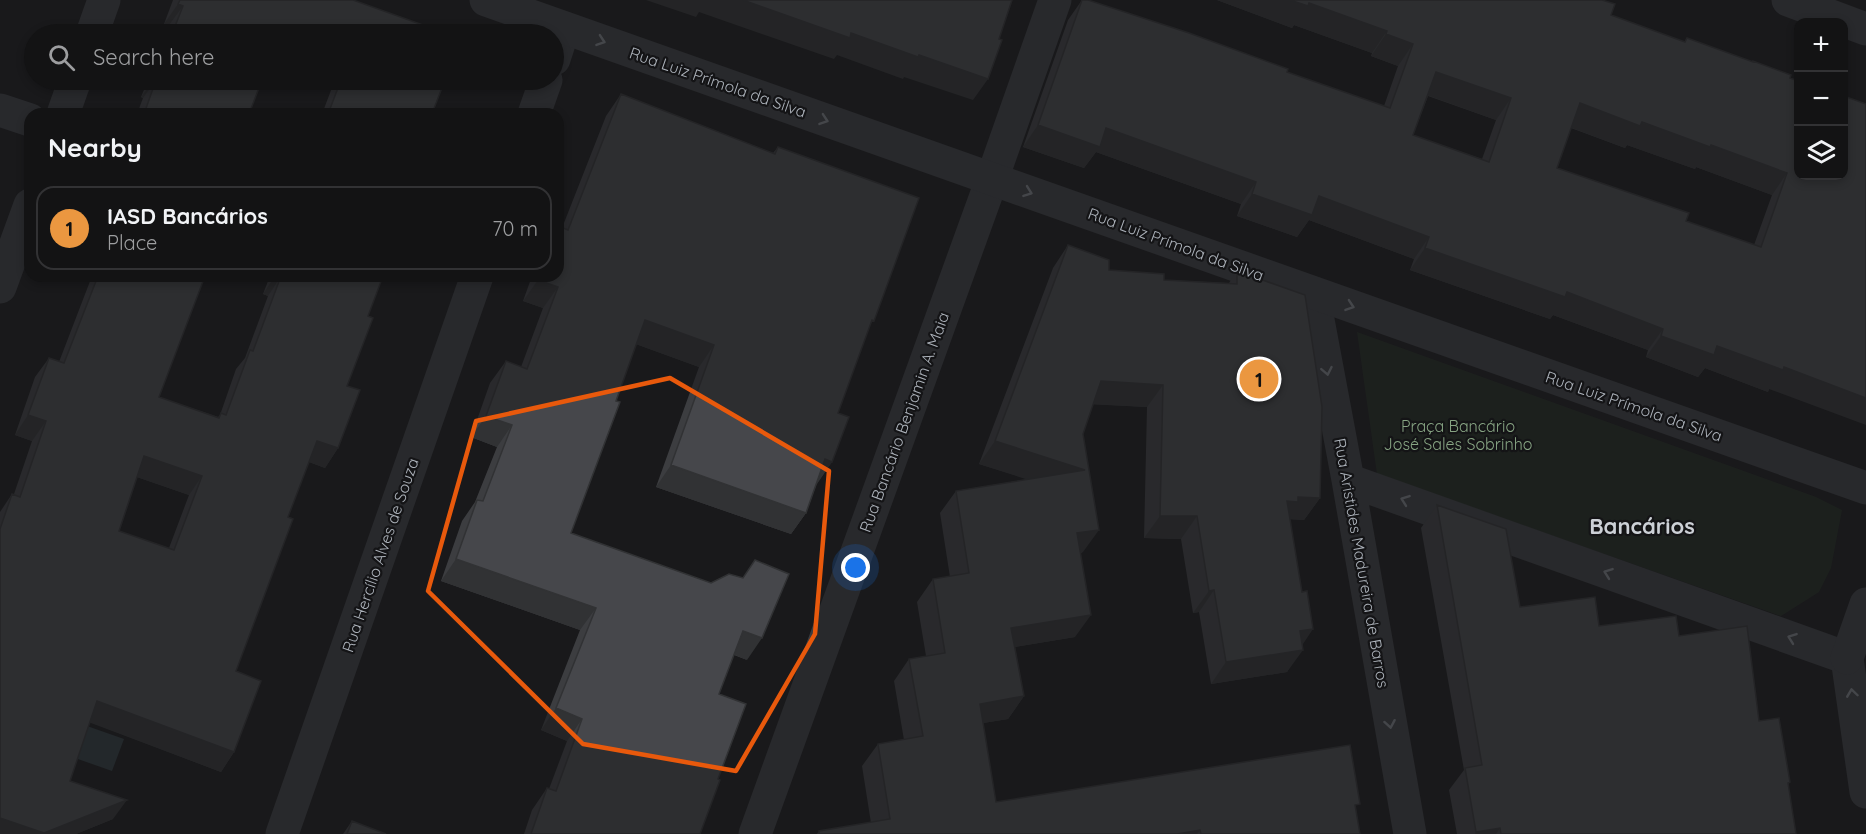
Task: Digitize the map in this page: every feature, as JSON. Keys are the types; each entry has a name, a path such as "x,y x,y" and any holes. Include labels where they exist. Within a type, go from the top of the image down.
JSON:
{"street":[{"path":"96,24 104,0"},
{"name":"Rua Luiz Prímola da Silva","path":"486,0 553,24"},
{"name":"Rua Bancário Benjamin A. Maia","path":"755,834 1055,0"},
{"path":"1788,0 1866,29"},
{"name":"Rua Luiz Prímola da Silva","path":"564,28 1866,488"},
{"path":"65,108 71,90"},
{"path":"536,108 542,90"},
{"path":"0,110 24,118"},
{"path":"0,287 24,221"},
{"name":"Rua Hercílio Alves de Souza","path":"282,834 475,282"},
{"name":"Rua Aristides Madureira de Barros","path":"1313,293 1410,834"},
{"path":"1348,480 1847,658"},
{"path":"1866,604 1847,658 1866,792"}],"highlighted area":[{"path":"670,378 829,471 815,634 736,771 583,744 428,591 476,421"}],"green space":[{"name":"Praça Bancário José Sales Sobrinho","path":"1357,332 1816,497 1842,510 1831,568 1819,592 1781,616 1377,474"}],"shaded area":[{"path":"87,726 124,739 112,771 75,758"}],"building":[{"path":"180,0 353,0 420,24 176,24 183,6 178,4"},
{"path":"743,0 1012,0 999,39 1002,40 988,79 851,33 850,38"},
{"path":"1082,0 1189,33 1288,69 1287,72 1390,108 1413,44 1386,34 1387,31 1309,3 1308,6 1290,0 1602,0 1615,4 1611,15 1685,42 1687,38 1791,75 1790,78 1794,80 1794,180 1848,180 1848,97 1866,104 1866,398 1784,367 1783,370 1717,346 1714,355 1661,336 1663,329 1567,292 1565,297 1425,248 1429,237 1319,196 1312,215 1252,194 1256,182 1106,128 1100,147 1038,125","holes":["1436,72 1511,98 1489,162 1413,135","1580,103 1640,126 1642,122 1787,173 1761,247 1686,221 1689,213 1557,168"]},
{"path":"152,90 258,90 251,108 146,108"},
{"path":"337,90 441,90 434,108 330,108"},
{"path":"621,94 775,154 778,147 919,198 838,413 849,417 832,462 825,459 806,513 671,465 714,345 645,320 616,401 620,402 571,533 711,583 729,574 743,578 755,560 789,574 762,638 743,631 719,694 746,704 700,834 531,834 547,788 556,791 582,719 556,708 596,608 456,559 477,500 483,501 512,425 486,416 506,361 527,369 558,287 544,282 564,282 564,228 568,230"},
{"path":"1068,245 1109,260 1109,270 1164,274 1164,280 1237,284 1237,271 1305,295 1322,407 1320,498 1298,497 1298,502 1287,501 1302,592 1307,591 1313,629 1300,631 1303,650 1226,662 1214,590 1209,591 1197,516 1160,516 1163,385 1101,381 1083,434 1099,530 1077,533 1091,615 1011,628 1024,696 980,704 996,802 1350,745 1360,804 1355,805 1360,834 1201,834 1200,830 1177,834 819,834 819,831 890,819 878,744 923,736 909,659 945,653 933,579 969,573 956,491 1085,470 995,441"},
{"path":"96,282 203,282 159,397 219,418 221,413 226,415 279,282 381,282 368,316 373,318 347,386 360,390 338,448 317,441 288,517 293,519 236,671 261,681 234,752 97,701 70,781 127,800 44,833 0,818 0,529 12,494 20,497 46,421 28,415 49,358 64,363","holes":["144,456 202,476 174,550 119,531"]},
{"path":"1437,505 1506,529 1520,607 1595,597 1599,626 1676,616 1679,636 1747,626 1759,721 1779,718 1796,834 1501,834 1500,828 1476,832 1465,768 1482,765"},
{"path":"352,821 386,834 347,834"}],"place":[{"name":"IASD Bancários","path":"1259,379"}],"district":[{"name":"Bancários","path":"1642,526"}]}
